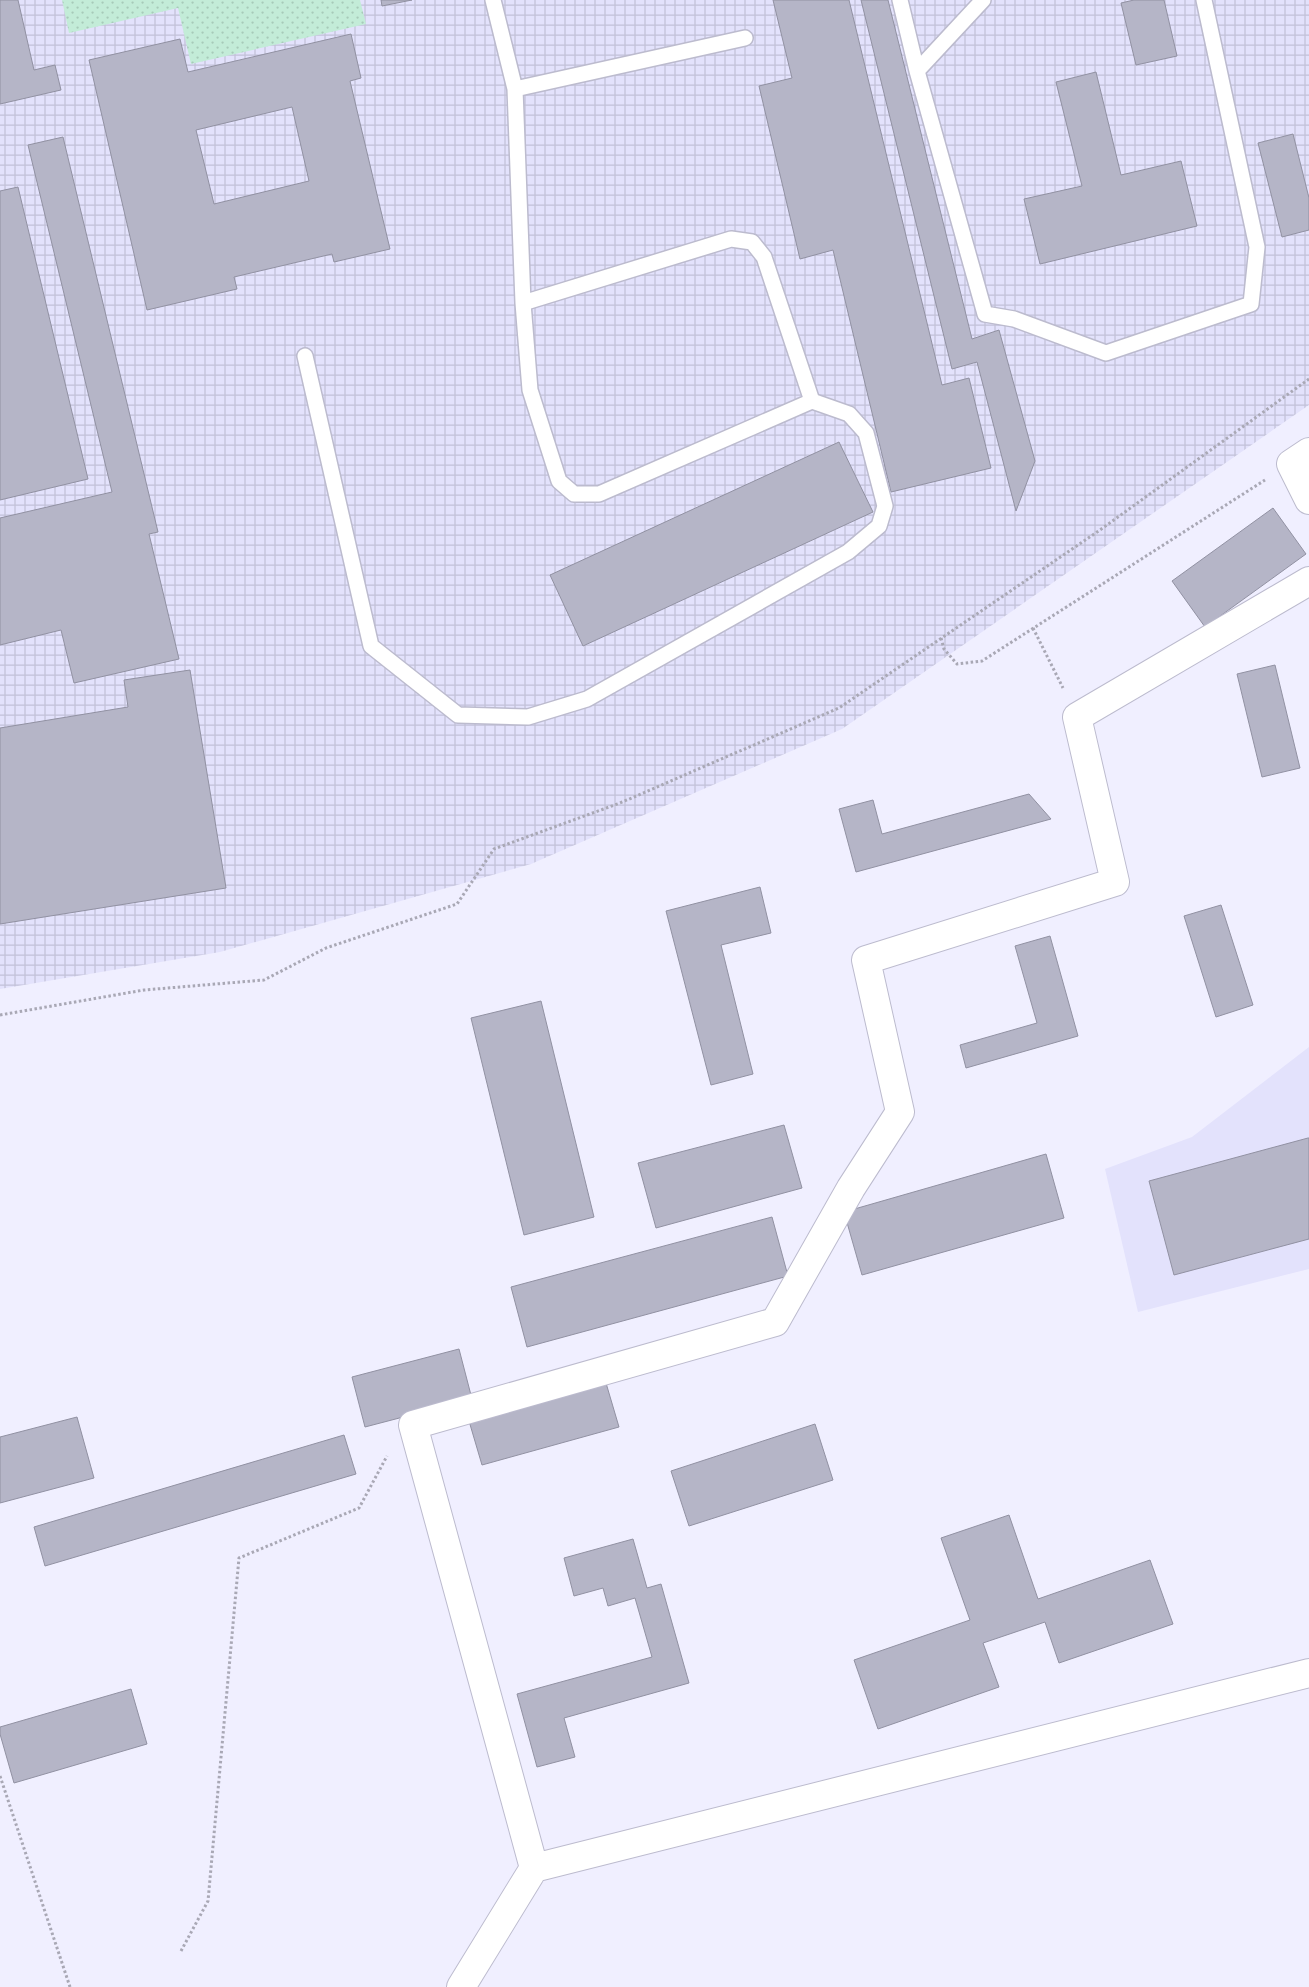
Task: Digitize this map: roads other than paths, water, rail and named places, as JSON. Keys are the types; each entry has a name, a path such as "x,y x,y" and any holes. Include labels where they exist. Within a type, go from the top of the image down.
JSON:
{"street":[{"path":"1300,458 1309,500"},
{"path":"534,1868 413,1425 775,1322 851,1188 900,1112 866,960 1115,882 1078,716 1309,581"},
{"path":"461,1987 534,1868 1309,1673"}],"lane":[{"path":"305,356 371,646 458,715 528,716 587,698 848,552 879,526 885,506 866,433 849,414 812,401 599,494 574,494 558,481 530,390 523,303 515,89 493,0"},
{"path":"900,0 917,71 985,314 1014,319 1106,353 1250,304 1257,247 1204,0"},
{"path":"917,71 983,0"},
{"path":"515,89 745,38"},
{"path":"523,303 731,239 752,242 764,258 812,401"}]}
